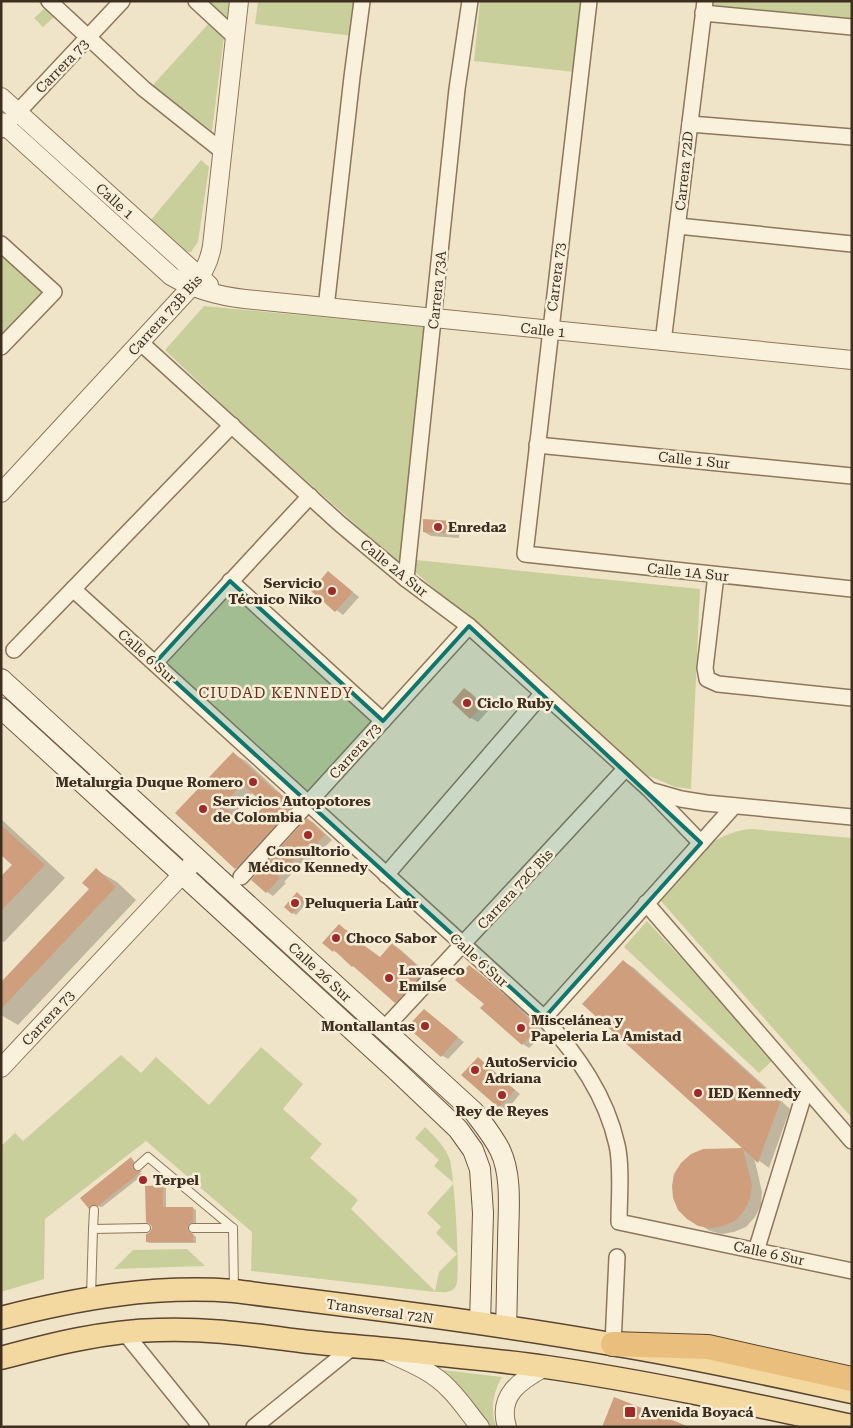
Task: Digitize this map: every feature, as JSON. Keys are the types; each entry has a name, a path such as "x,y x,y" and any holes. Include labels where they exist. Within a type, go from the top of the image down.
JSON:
{"highway":[{"path":"613,1344 708,1348 852,1379"}],"main road":[{"name":"Calle 26 Sur","path":"1,680 474,1112 500,1150 505,1167 508,1210 506,1328"},
{"name":"Calle 26 Sur","path":"1,708 458,1129 473,1150 480,1169 483,1213 480,1324"},
{"path":"458,1129 474,1112"},
{"name":"Transversal 72N","path":"1,1318 91,1297 164,1290 207,1289 234,1291 613,1344 852,1392"},
{"path":"1,1358 67,1341 125,1332 202,1330 248,1333 302,1341 545,1367 687,1391 852,1426"}],"street":[{"path":"50,1 144,89 222,150"},
{"name":"Carrera 73","path":"3,126 89,38 122,1"},
{"path":"196,1 235,37"},
{"name":"Carrera 73B Bis","path":"1,493 196,283 208,264 212,246 239,1"},
{"path":"326,308 362,1"},
{"name":"Carrera 73A","path":"406,579 457,89 470,1"},
{"name":"Carrera 73","path":"525,554 589,1"},
{"path":"704,7 852,27"},
{"name":"Carrera 72D","path":"663,342 704,7"},
{"name":"Calle 1","path":"1,97 196,283"},
{"path":"690,124 852,137"},
{"name":"Calle 1","path":"3,126 171,276 196,283 234,298 852,360"},
{"path":"678,226 852,244"},
{"path":"1,244 54,292 1,347"},
{"name":"Calle 2A Sur","path":"141,343 310,496 406,579 469,626 650,790 701,843"},
{"path":"14,650 232,425"},
{"name":"Calle 1 Sur","path":"537,445 852,476"},
{"path":"154,663 310,496"},
{"name":"Calle 1A Sur","path":"525,554 852,589"},
{"path":"716,575 705,668 707,679 718,684 852,698"},
{"path":"230,581 383,721"},
{"name":"Calle 6 Sur","path":"73,589 544,1018 581,1062 599,1095 609,1121 618,1147 619,1222 852,1271"},
{"name":"Carrera 73","path":"241,877 469,626"},
{"path":"386,875 542,693"},
{"name":"Carrera 72C Bis","path":"383,1030 626,768"},
{"name":"Calle 2A Sur","path":"650,790 681,799 852,817"},
{"path":"544,1018 734,806"},
{"name":"Carrera 73","path":"1,1068 197,859"},
{"path":"646,904 852,1141"},
{"path":"756,1251 806,1088"},
{"path":"613,1344 617,1257"},
{"path":"125,1332 201,1427"},
{"path":"254,1427 354,1346"},
{"path":"377,1348 416,1365 438,1378 450,1390 477,1426"},
{"path":"507,1427 505,1421 506,1405 512,1389 525,1378 545,1367"}],"lane":[{"path":"138,1166 148,1157 232,1228 234,1291"},
{"path":"91,1297 94,1210"},
{"path":"93,1229 146,1228"},
{"path":"193,1228 232,1228"}],"highlighted area":[{"path":"230,581 383,721 469,626 701,843 544,1018 155,663"}],"green space":[{"path":"45,1 53,15 46,10 54,17 43,27 34,18 45,8 38,2"},
{"path":"200,1 233,1 231,18 225,22"},
{"path":"258,1 357,1 353,36 255,24"},
{"path":"480,1 581,1 574,72 474,61"},
{"path":"714,1 852,1 852,21 714,7"},
{"path":"211,21 224,37 212,131 152,86"},
{"path":"201,160 209,167 198,242 191,252 185,252 150,221"},
{"path":"1,253 42,292 1,334"},
{"path":"204,306 427,327 412,451 402,566 233,415 165,350"},
{"path":"416,560 700,589 691,789 675,787 647,775 415,572"},
{"path":"229,589 375,723 309,794 163,660"},
{"path":"752,829 852,838 852,1118 661,901 713,842 741,830"},
{"path":"647,921 774,1059 759,1073 624,947"},
{"path":"261,1047 303,1084 283,1109 322,1144 310,1158 358,1200 351,1209 435,1291 439,1272 457,1254 436,1233 441,1227 427,1213 453,1184 458,1264 456,1286 454,1289 447,1292 435,1292 251,1271 252,1232 146,1141 45,1219 44,1279 1,1292 1,1146 15,1133 23,1141 121,1055 141,1073 156,1057 209,1105"},
{"path":"425,1127 448,1155 453,1182 434,1166 439,1160 415,1138"},
{"path":"187,1249 205,1266 114,1269 133,1250"},
{"path":"434,1369 502,1377 493,1401 496,1427 487,1427"}],"building":[{"name":"Enreda2","path":"423,519 453,521 452,534 423,532"},
{"name":"Servicio Técnico Niko","path":"328,571 353,592 335,612 311,591"},
{"name":"Ciclo Ruby","path":"464,688 483,705 470,719 452,702"},
{"name":"Servicios Autopotores de Colombia","path":"233,752 293,806 235,869 175,813","holes":["242,784 265,805 245,826 223,805"]},
{"path":"307,818 325,835 301,859 297,856 266,893 251,880"},
{"path":"1,825 45,865 1,911 1,876 12,865 1,855"},
{"path":"96,868 116,887 1,1009 1,982 89,889 82,883"},
{"name":"Peluqueria Lau´r","path":"297,892 305,900 292,914 284,907"},
{"path":"339,924 348,934 380,957 392,943 424,972 395,1003 334,950 333,952 322,943"},
{"path":"623,960 780,1102 758,1163 743,1149 752,1185 750,1199 744,1211 735,1221 723,1226 711,1228 698,1226 678,1210 673,1198 674,1174 681,1163 691,1154 703,1149 742,1148 582,1004"},
{"path":"469,965 510,1000 538,1028 522,1045 480,1008 484,1004 455,980"},
{"path":"424,1009 458,1037 441,1057 407,1027"},
{"path":"478,1057 515,1090 499,1108 461,1075"},
{"path":"131,1157 134,1162 134,1169 142,1171 98,1206 92,1205 89,1209 80,1198"},
{"path":"163,1185 163,1207 193,1207 193,1222 187,1228 193,1234 193,1242 146,1242 146,1234 152,1228 146,1222 145,1186"},
{"name":"Avenida Boyacá","path":"614,1397 687,1426 687,1427 602,1427"}],"place":[{"name":"Enreda2","path":"438,527"},
{"name":"Servicio Técnico Niko","path":"332,591"},
{"name":"Ciclo Ruby","path":"467,703"},
{"name":"Metalurgia Duque Romero","path":"253,782"},
{"name":"Servicios Autopotores de Colombia","path":"203,809"},
{"name":"Consultorio Médico Kennedy","path":"308,835"},
{"name":"Peluqueria Lau´r","path":"295,903"},
{"name":"Choco Sabor","path":"336,938"},
{"name":"Lavaseco Emilse","path":"389,978"},
{"name":"Montallantas","path":"425,1026"},
{"name":"Miscelánea y Papeleria La Amistad","path":"521,1028"},
{"name":"AutoServicio Adriana","path":"475,1070"},
{"name":"IED Kennedy","path":"698,1093"},
{"name":"Rey de Reyes","path":"502,1095"},
{"name":"Terpel","path":"143,1180"},
{"name":"Avenida Boyacá","path":"630,1412"}],"district":[{"name":"CIUDAD KENNEDY","path":"276,693"}]}
